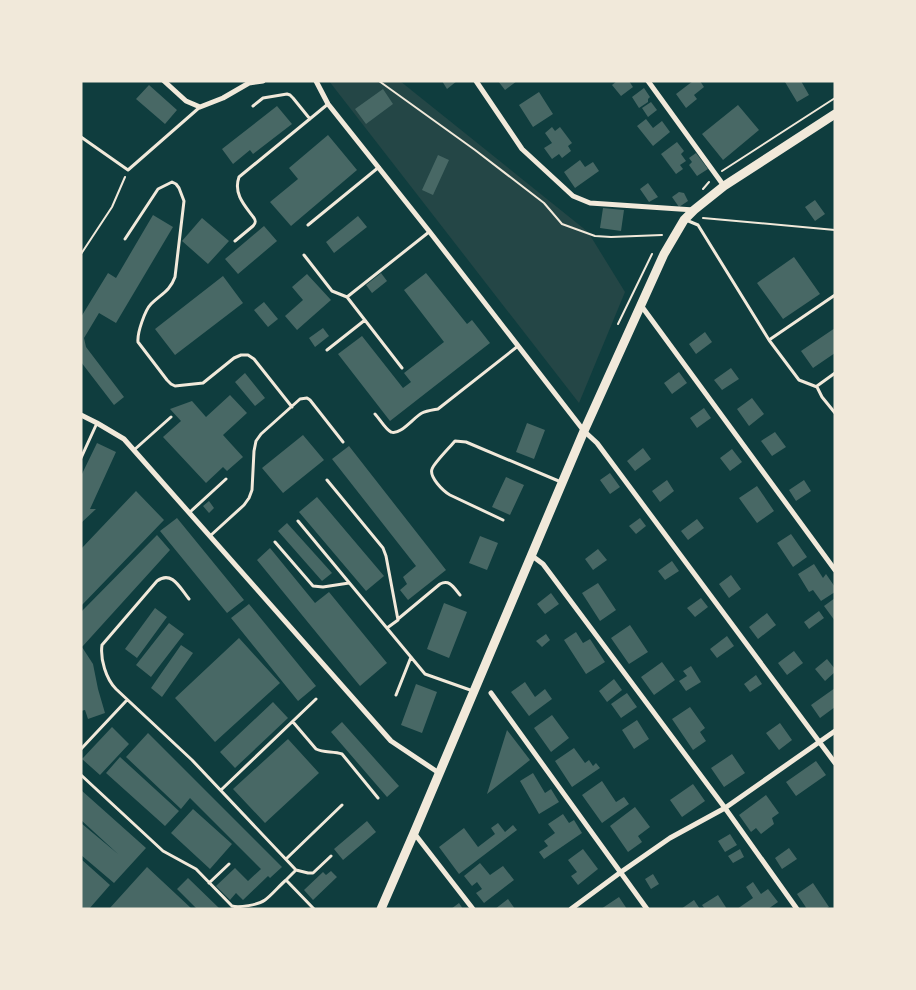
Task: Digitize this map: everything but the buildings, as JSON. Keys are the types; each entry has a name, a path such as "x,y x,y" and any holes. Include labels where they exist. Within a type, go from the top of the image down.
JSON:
{"main road":[{"path":"381,909 584,431 664,254 684,220 694,210 724,186 835,114"}],"street":[{"path":"164,81 186,101 200,107 223,98 249,83 263,81"},
{"path":"308,81 316,82 328,104 584,431 597,443 835,763"},
{"path":"476,81 522,149 573,196 590,203 694,210"},
{"path":"648,81 724,186"},
{"path":"640,304 835,570"},
{"path":"81,415 124,439 391,741 440,773"},
{"path":"531,555 543,564 725,808 797,909"},
{"path":"491,693 647,909"},
{"path":"571,909 620,872 670,838 725,808 835,732"},
{"path":"414,833 472,909"}],"lane":[{"path":"253,106 263,98 287,94 290,95 310,119"},
{"path":"235,241 255,224 240,198 238,177 328,104"},
{"path":"81,136 128,170 200,107"},
{"path":"308,225 378,167"},
{"path":"125,239 158,189 172,182 176,184 184,201 175,277 173,285 149,306 137,337 138,342 167,380 175,386 203,383 234,358 241,354 248,355 254,358 292,407"},
{"path":"684,220 698,225 769,340 799,380 817,386 822,398 835,413"},
{"path":"347,297 429,231"},
{"path":"304,255 332,291 347,297 402,368"},
{"path":"769,340 835,295"},
{"path":"327,350 365,320"},
{"path":"375,414 388,430 396,432 422,413 438,409 518,346"},
{"path":"817,386 835,374"},
{"path":"210,536 250,498 256,441 261,434 300,399 307,398 310,400 343,442"},
{"path":"134,450 171,417"},
{"path":"81,458 97,423"},
{"path":"503,520 450,495 440,487 433,477 433,467 455,441 466,442 562,483"},
{"path":"189,513 226,479"},
{"path":"327,480 383,548 398,620"},
{"path":"298,522 425,674 474,692"},
{"path":"276,542 313,586 323,587 349,582"},
{"path":"189,599 174,581 168,577 163,577 157,581 102,645 102,660 109,682 192,760 296,870 313,873 331,856"},
{"path":"387,628 444,582 452,585 460,594"},
{"path":"396,695 411,657"},
{"path":"221,790 316,699"},
{"path":"81,749 127,700"},
{"path":"293,722 319,751 342,754 378,798"},
{"path":"81,775 163,851 196,869 228,903 236,907 263,902 296,870"},
{"path":"286,859 342,805"},
{"path":"209,883 229,864"},
{"path":"286,880 314,909"}],"path":[{"path":"379,81 537,197 562,224 595,236 662,235"},
{"path":"81,254 112,207 128,170"},
{"path":"703,218 835,230"},
{"path":"618,324 654,250"}],"shaded area":[{"path":"329,81 400,81 588,232 625,292 579,403"}]}
